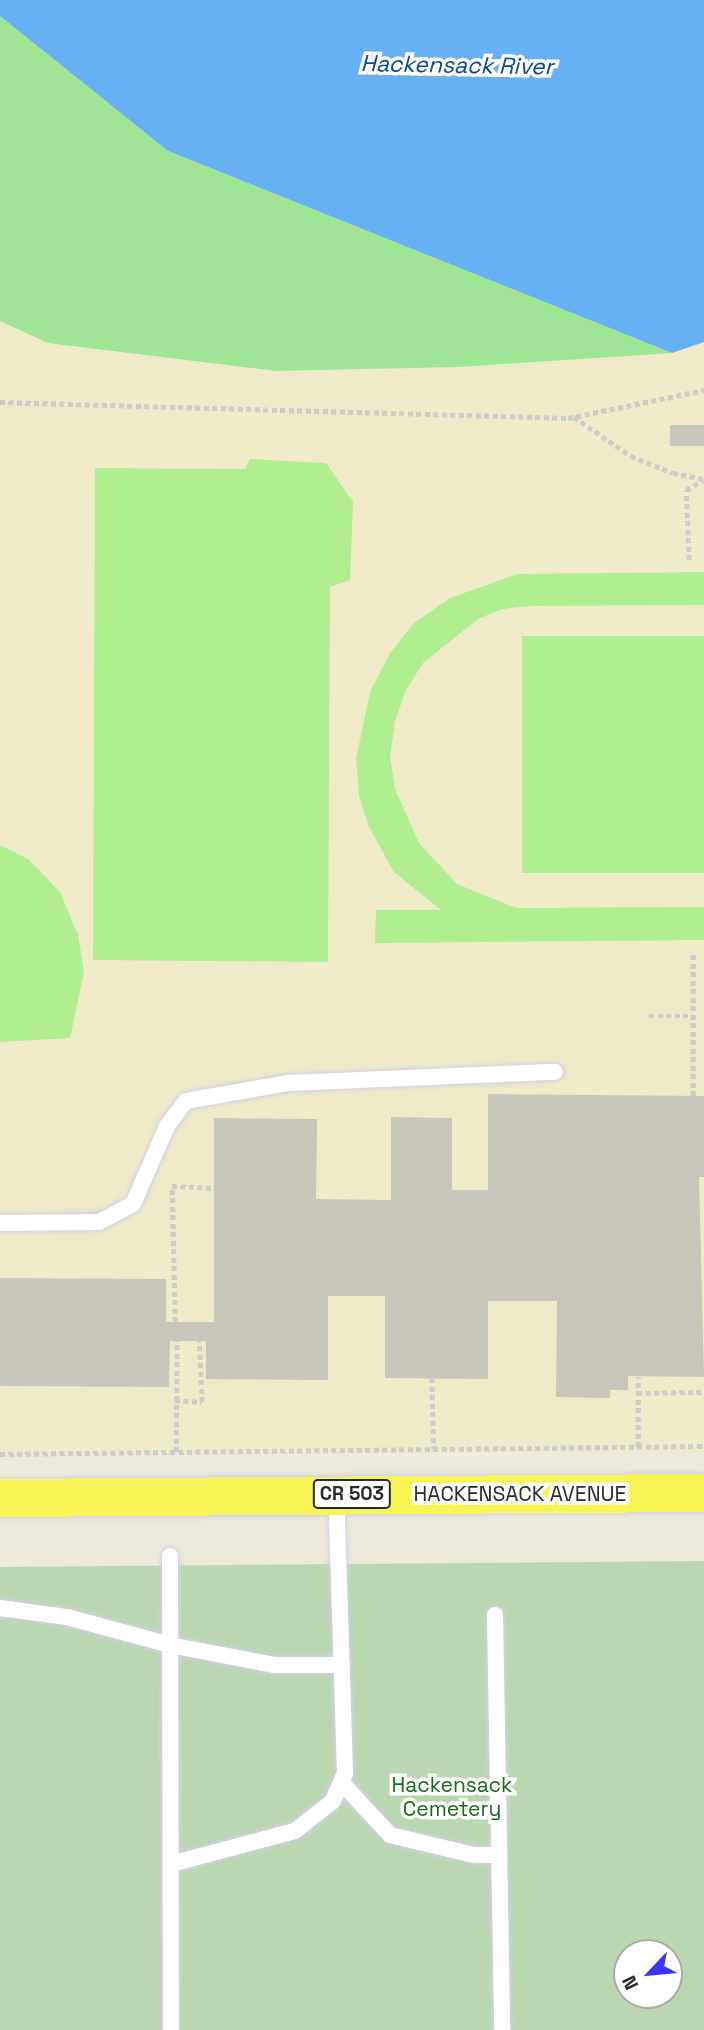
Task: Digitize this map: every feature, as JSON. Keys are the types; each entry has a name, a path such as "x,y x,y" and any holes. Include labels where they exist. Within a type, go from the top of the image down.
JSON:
{"main road":[{"name":"HACKENSACK AVENUE","path":"0,1498 704,1493"}],"lane":[{"path":"0,1223 99,1223 133,1204 167,1126 186,1101 288,1083 555,1072"},
{"path":"171,1864 295,1831 332,1801 341,1782 345,1773 336,1494"},
{"path":"170,1556 171,2030"},
{"path":"0,1608 67,1617 170,1645 275,1665 342,1665"},
{"path":"495,1615 502,2030"},
{"path":"341,1782 390,1836 474,1855 499,1855"}],"path":[{"path":"0,401 574,417 704,390"},
{"path":"574,417 631,456 673,473 704,479"},
{"path":"689,560 686,490 704,479"},
{"path":"693,1096 694,952"},
{"path":"649,1016 693,1016"},
{"path":"175,1322 172,1186 214,1188"},
{"path":"176,1452 177,1341"},
{"path":"175,1400 202,1402 199,1341"},
{"path":"638,1377 638,1447"},
{"path":"432,1378 434,1449"},
{"path":"637,1393 704,1392"},
{"path":"0,1454 704,1446"}],"shaded area":[{"path":"0,321 276,371 458,367 672,353 704,342 704,1452 0,1455"}],"green space":[{"path":"0,16 168,151 672,353 458,367 276,371 48,343 0,321"},
{"path":"250,459 326,463 353,502 350,580 330,587 328,962 93,960 95,468 245,469"},
{"path":"704,572 704,605 530,606 502,609 478,619 423,663 406,690 395,721 390,757 395,789 419,843 457,884 516,908 704,907 704,940 375,943 376,910 441,910 394,872 369,827 359,796 356,759 370,692 390,653 413,624 450,598 518,574"},
{"path":"522,636 704,636 704,873 522,873"},
{"path":"0,845 28,859 60,892 78,935 84,972 70,1038 0,1042"},
{"name":"Hackensack Cemetery","path":"704,1561 704,2030 0,2030 0,1567"}],"water":[{"name":"Hackensack River","path":"0,0 704,0 704,342 672,353 168,151 0,16"}],"building":[{"path":"670,425 704,425 704,446 670,446"},
{"path":"488,1094 704,1096 704,1177 699,1177 704,1377 628,1376 628,1390 610,1390 610,1398 556,1397 557,1301 488,1301 488,1379 385,1378 385,1296 328,1296 328,1380 206,1379 206,1341 170,1341 169,1387 0,1386 0,1278 166,1279 166,1322 214,1322 214,1118 317,1119 316,1199 391,1200 391,1117 452,1118 452,1190 488,1190"}]}
